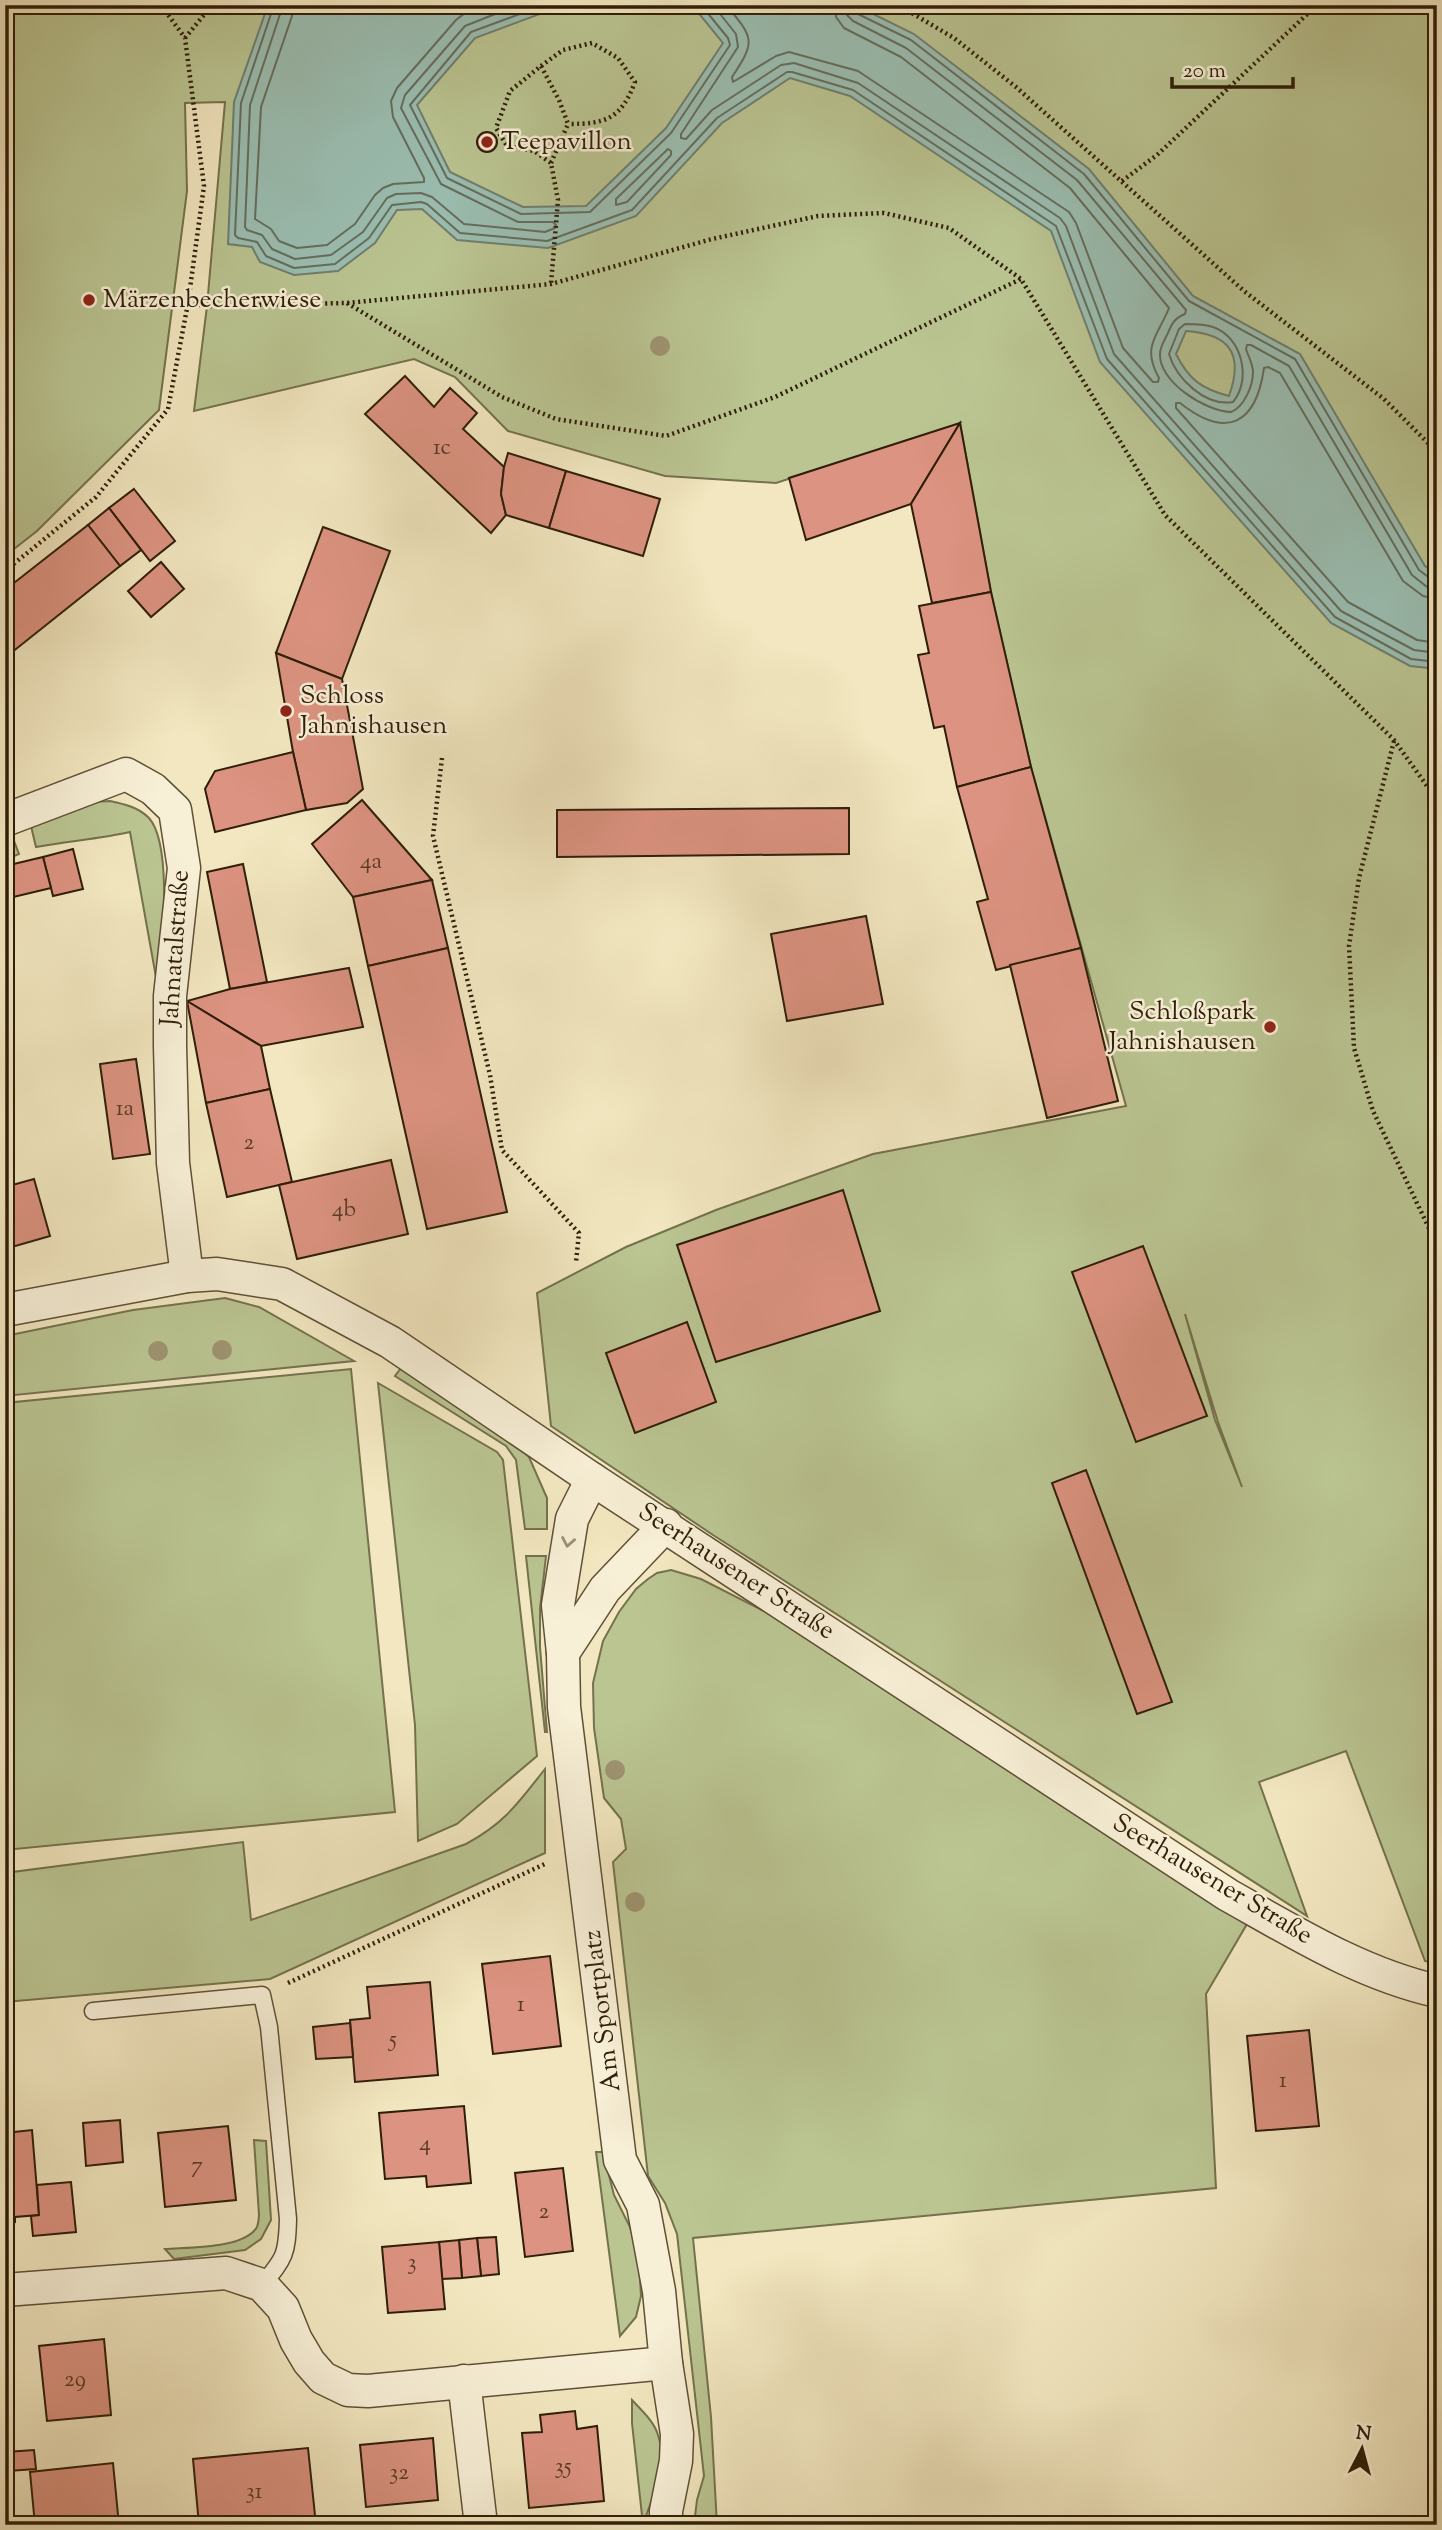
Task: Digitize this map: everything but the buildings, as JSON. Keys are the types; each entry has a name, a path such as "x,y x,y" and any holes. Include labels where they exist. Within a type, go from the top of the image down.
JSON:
{"street":[{"name":"Jahnatalstraße","path":"5,820 126,774 153,789 175,810 184,868 170,996 173,1163 187,1276"},
{"name":"Seerhausener Straße","path":"5,1310 187,1276 217,1274 282,1284 390,1342 592,1479 1228,1895 1331,1952 1386,1975 1437,1991"},
{"name":"Am Sportplatz","path":"592,1479 572,1519 558,1605 563,1653 564,1707 620,2160 643,2205 659,2291 677,2434 676,2461 666,2511 666,2525"},
{"path":"563,1653 605,1590 666,1525"},
{"path":"5,2290 226,2273 262,2285 283,2308 296,2340 309,2362 323,2378 348,2390 368,2391 666,2363"},
{"path":"464,2381 481,2525"}],"lane":[{"path":"93,2011 262,1995 269,2027 288,2218 288,2249 281,2264 262,2285"}],"path":[{"path":"5,571 96,497 168,409 188,303 204,186 185,38 161,5"},
{"path":"185,38 212,5"},
{"path":"898,5 954,37 1016,86 1244,291 1384,399 1437,452"},
{"path":"1122,181 1157,155 1317,5"},
{"path":"551,163 534,151 507,146 496,128 510,91 563,50 592,43 618,58 635,82 627,103 611,119 588,124 568,124"},
{"path":"541,66 568,124 551,163 558,200 551,284"},
{"path":"188,303 207,306 346,303 551,284 712,239 818,216 884,213 949,228 1021,279 1165,515 1394,740 1437,800"},
{"path":"346,303 502,397 556,419 666,436 775,397 1021,279"},
{"path":"1394,740 1359,878 1349,946 1354,1048 1373,1111 1437,1245"},
{"path":"442,758 433,836 490,1075 502,1150 579,1233 576,1262"},
{"path":"262,1995 583,1846"}],"green space":[{"name":"Schloßpark Jahnishausen","path":"5,5 1437,5 1437,1964 1425,1961 1346,1751 1259,1782 1307,1916 713,1535 551,1426 537,1293 626,1247 716,1210 873,1154 1126,1106 1031,767 991,592 960,423 776,483 665,476 508,431 455,377 414,359 194,411 207,306 225,102 185,103 187,191 159,410 37,531 5,556","holes":["1185,1314 1218,1422 1242,1487 1215,1420"]},
{"path":"110,801 140,811 149,818 157,832 164,876 159,994 130,832 36,847 31,826 93,802"},
{"path":"11,833 19,854 5,860 5,836"},
{"path":"225,1298 259,1307 354,1361 5,1396 5,1336 133,1310"},
{"path":"401,1368 511,1438 529,1457 547,1498 547,1529 525,1529 516,1460 506,1446 395,1376"},
{"path":"351,1369 395,1812 5,1850 5,1403"},
{"path":"378,1383 497,1452 503,1460 537,1756 457,1824 418,1841 415,1725"},
{"path":"526,1556 546,1556 540,1609 540,1647 547,1732 545,1732"},
{"path":"671,1570 701,1579 764,1611 1215,1906 1247,1924 1206,1994 1216,2188 693,2238 711,2417 717,2525 694,2525 704,2476 677,2234 665,2203 648,2176 613,1862 626,1849 621,1819 604,1798 594,1728 593,1683 603,1641 636,1589 657,1573"},
{"path":"545,1769 545,1853 270,1979 5,2002 5,1873 243,1842 251,1920 466,1844 501,1820"},
{"path":"254,2140 266,2141 271,2220 261,2239 245,2250 174,2259 165,2249 228,2243 250,2234 257,2227 259,2215"},
{"path":"596,2152 603,2152 614,2195 630,2227 639,2261 641,2296 636,2317 620,2336"},
{"path":"632,2400 654,2425 662,2457 658,2480 643,2525 632,2423"}],"water":[{"path":"268,5 564,5 475,38 417,105 450,172 523,207 586,206 666,128 723,43 692,5 855,5 914,34 1089,169 1193,296 1300,354 1425,566 1437,574 1437,669 1410,666 1331,623 1100,362 1051,231 850,96 790,78 722,123 636,216 548,248 457,240 422,209 397,210 375,243 338,271 294,275 260,262 252,247 228,244 234,102","holes":["1186,331 1201,333 1223,342 1230,349 1235,369 1229,396 1197,382 1186,371 1176,354"]}],"place":[{"name":"Teepavillon","path":"487,142"},
{"name":"Märzenbecherwiese","path":"89,300"},
{"name":"Schloss Jahnishausen","path":"286,711"},
{"name":"Schloßpark Jahnishausen","path":"1270,1027"}]}
